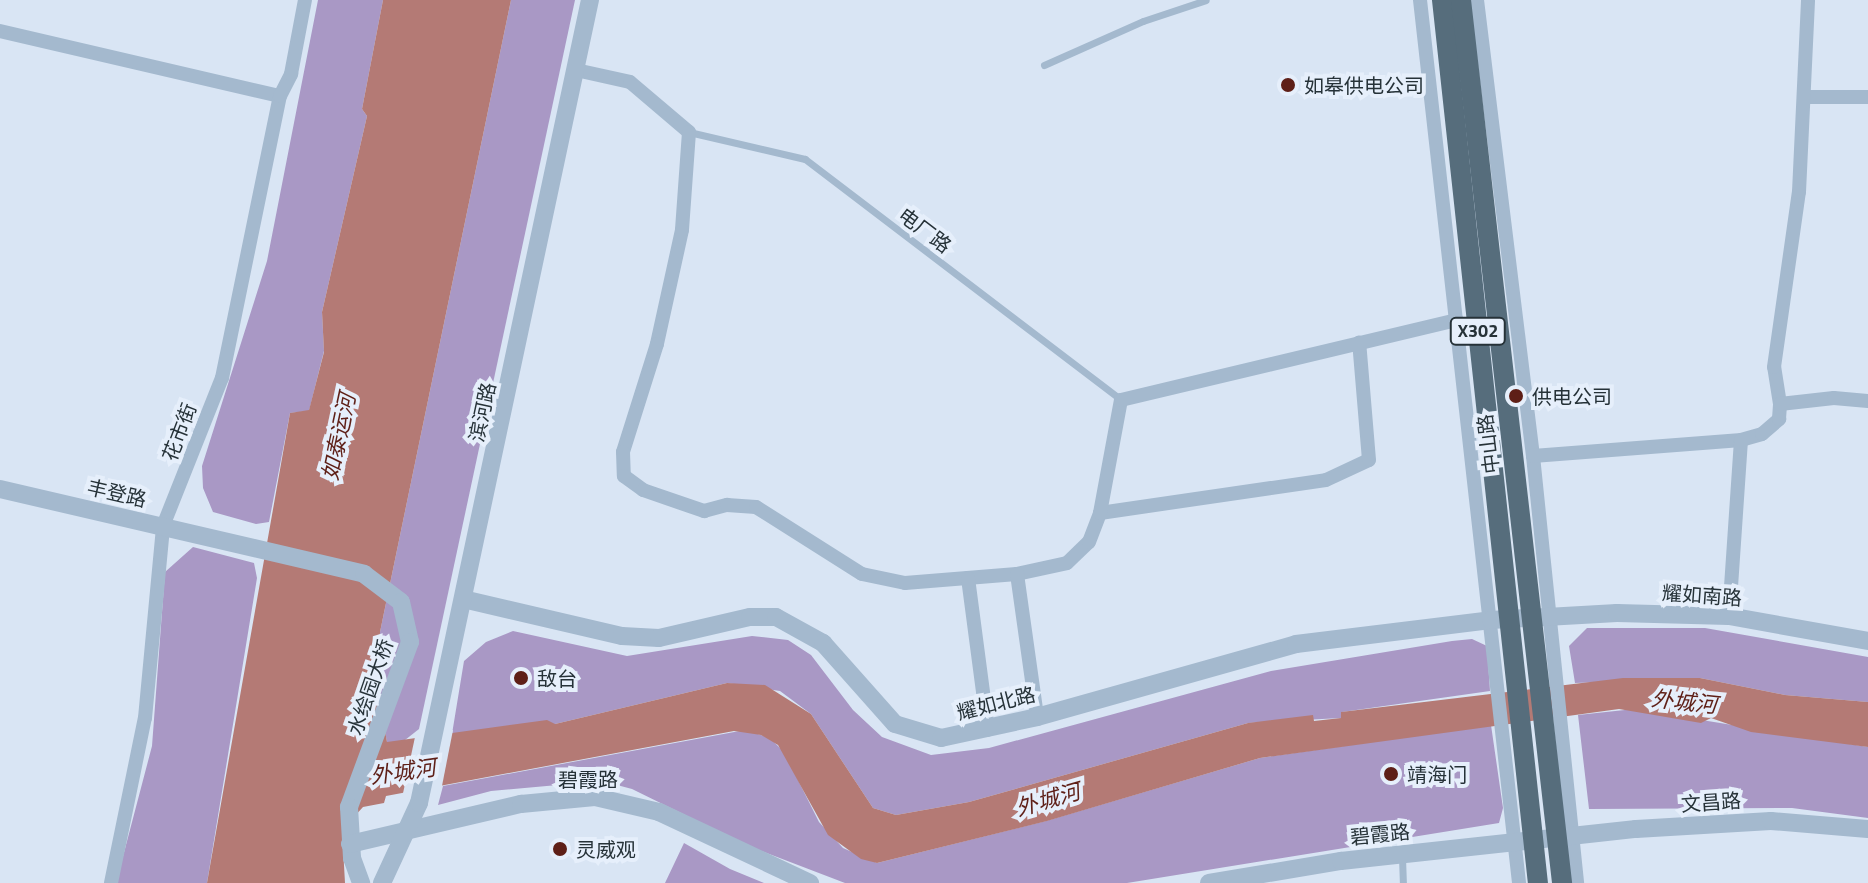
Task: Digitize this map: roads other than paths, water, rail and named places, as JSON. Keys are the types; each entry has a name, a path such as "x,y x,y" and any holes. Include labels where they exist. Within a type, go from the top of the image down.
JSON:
{"main road":[{"name":"中山路","path":"1442,0 1500,619 1524,840 1538,883"},
{"name":"中山路","path":"1461,0 1540,616 1565,836 1562,883"}],"street":[{"name":"花市街","path":"111,883 145,718 163,526 222,378 280,96 291,74 305,0"},
{"name":"滨河路","path":"409,832 419,803 590,0"},
{"path":"1420,0 1457,320 1500,619"},
{"path":"1477,0 1533,456 1540,616"},
{"path":"1533,456 1741,440 1762,434 1779,419 1780,404 1774,367 1806,97 1808,0"},
{"path":"0,31 280,96"},
{"path":"576,70 630,82 689,132 682,230 657,344 623,452 624,476 643,490 704,511 727,505 756,507 862,574 905,583 1017,574 1067,563 1089,542 1100,513 1121,400 1457,320"},
{"path":"1806,97 1868,97"},
{"path":"1100,513 1326,480 1369,460 1359,342"},
{"path":"1780,404 1834,398 1868,401"},
{"path":"1729,616 1741,440"},
{"name":"丰登路","path":"0,489 224,540"},
{"name":"水绘园大桥","path":"224,540 364,574 401,602 410,642 349,807 349,837"},
{"path":"1017,574 1037,717"},
{"path":"968,578 988,730"},
{"name":"耀如北路","path":"463,599 622,636 674,636 750,617 776,617 823,643 895,724 941,738 988,730 1296,644 1540,616"},
{"name":"耀如南路","path":"1540,616 1729,616 1868,641"},
{"name":"碧霞路","path":"349,837 409,832 521,804 581,798 625,801 810,883"},
{"name":"文昌路","path":"1565,836 1757,821 1868,829"},
{"path":"382,883 409,832"},
{"path":"1565,836 1577,883"},
{"name":"碧霞路","path":"1212,883 1279,876 1402,854 1565,836"},
{"path":"349,837 361,883"},
{"path":"1519,883 1524,840"}],"lane":[{"path":"1044,65 1206,0"},
{"name":"电厂路","path":"689,132 805,159 1121,400"},
{"path":"1402,854 1403,883"}],"water":[{"path":"383,0 511,0 380,632 378,693 387,742 547,720 555,724 727,683 765,685 811,714 873,808 896,815 969,802 1248,723 1313,715 1314,721 1341,718 1341,712 1623,678 1700,678 1785,695 1868,702 1868,747 1751,732 1711,718 1701,723 1619,709 1260,758 1047,821 877,863 861,859 828,835 778,745 761,735 734,731 386,796 384,803 363,807 342,830 345,883 207,883 290,413 309,410 324,352 322,312 367,116 362,109"}],"place":[{"name":"如皋供电公司","path":"1288,85"},
{"name":"供电公司","path":"1516,396"},
{"name":"敌台","path":"521,678"},
{"name":"靖海门","path":"1391,774"},
{"name":"灵威观","path":"560,849"}],"water label":[{"name":"如泰运河","path":"339,437"},
{"name":"外城河","path":"1684,702"},
{"name":"外城河","path":"403,772"},
{"name":"外城河","path":"1048,800"}]}
